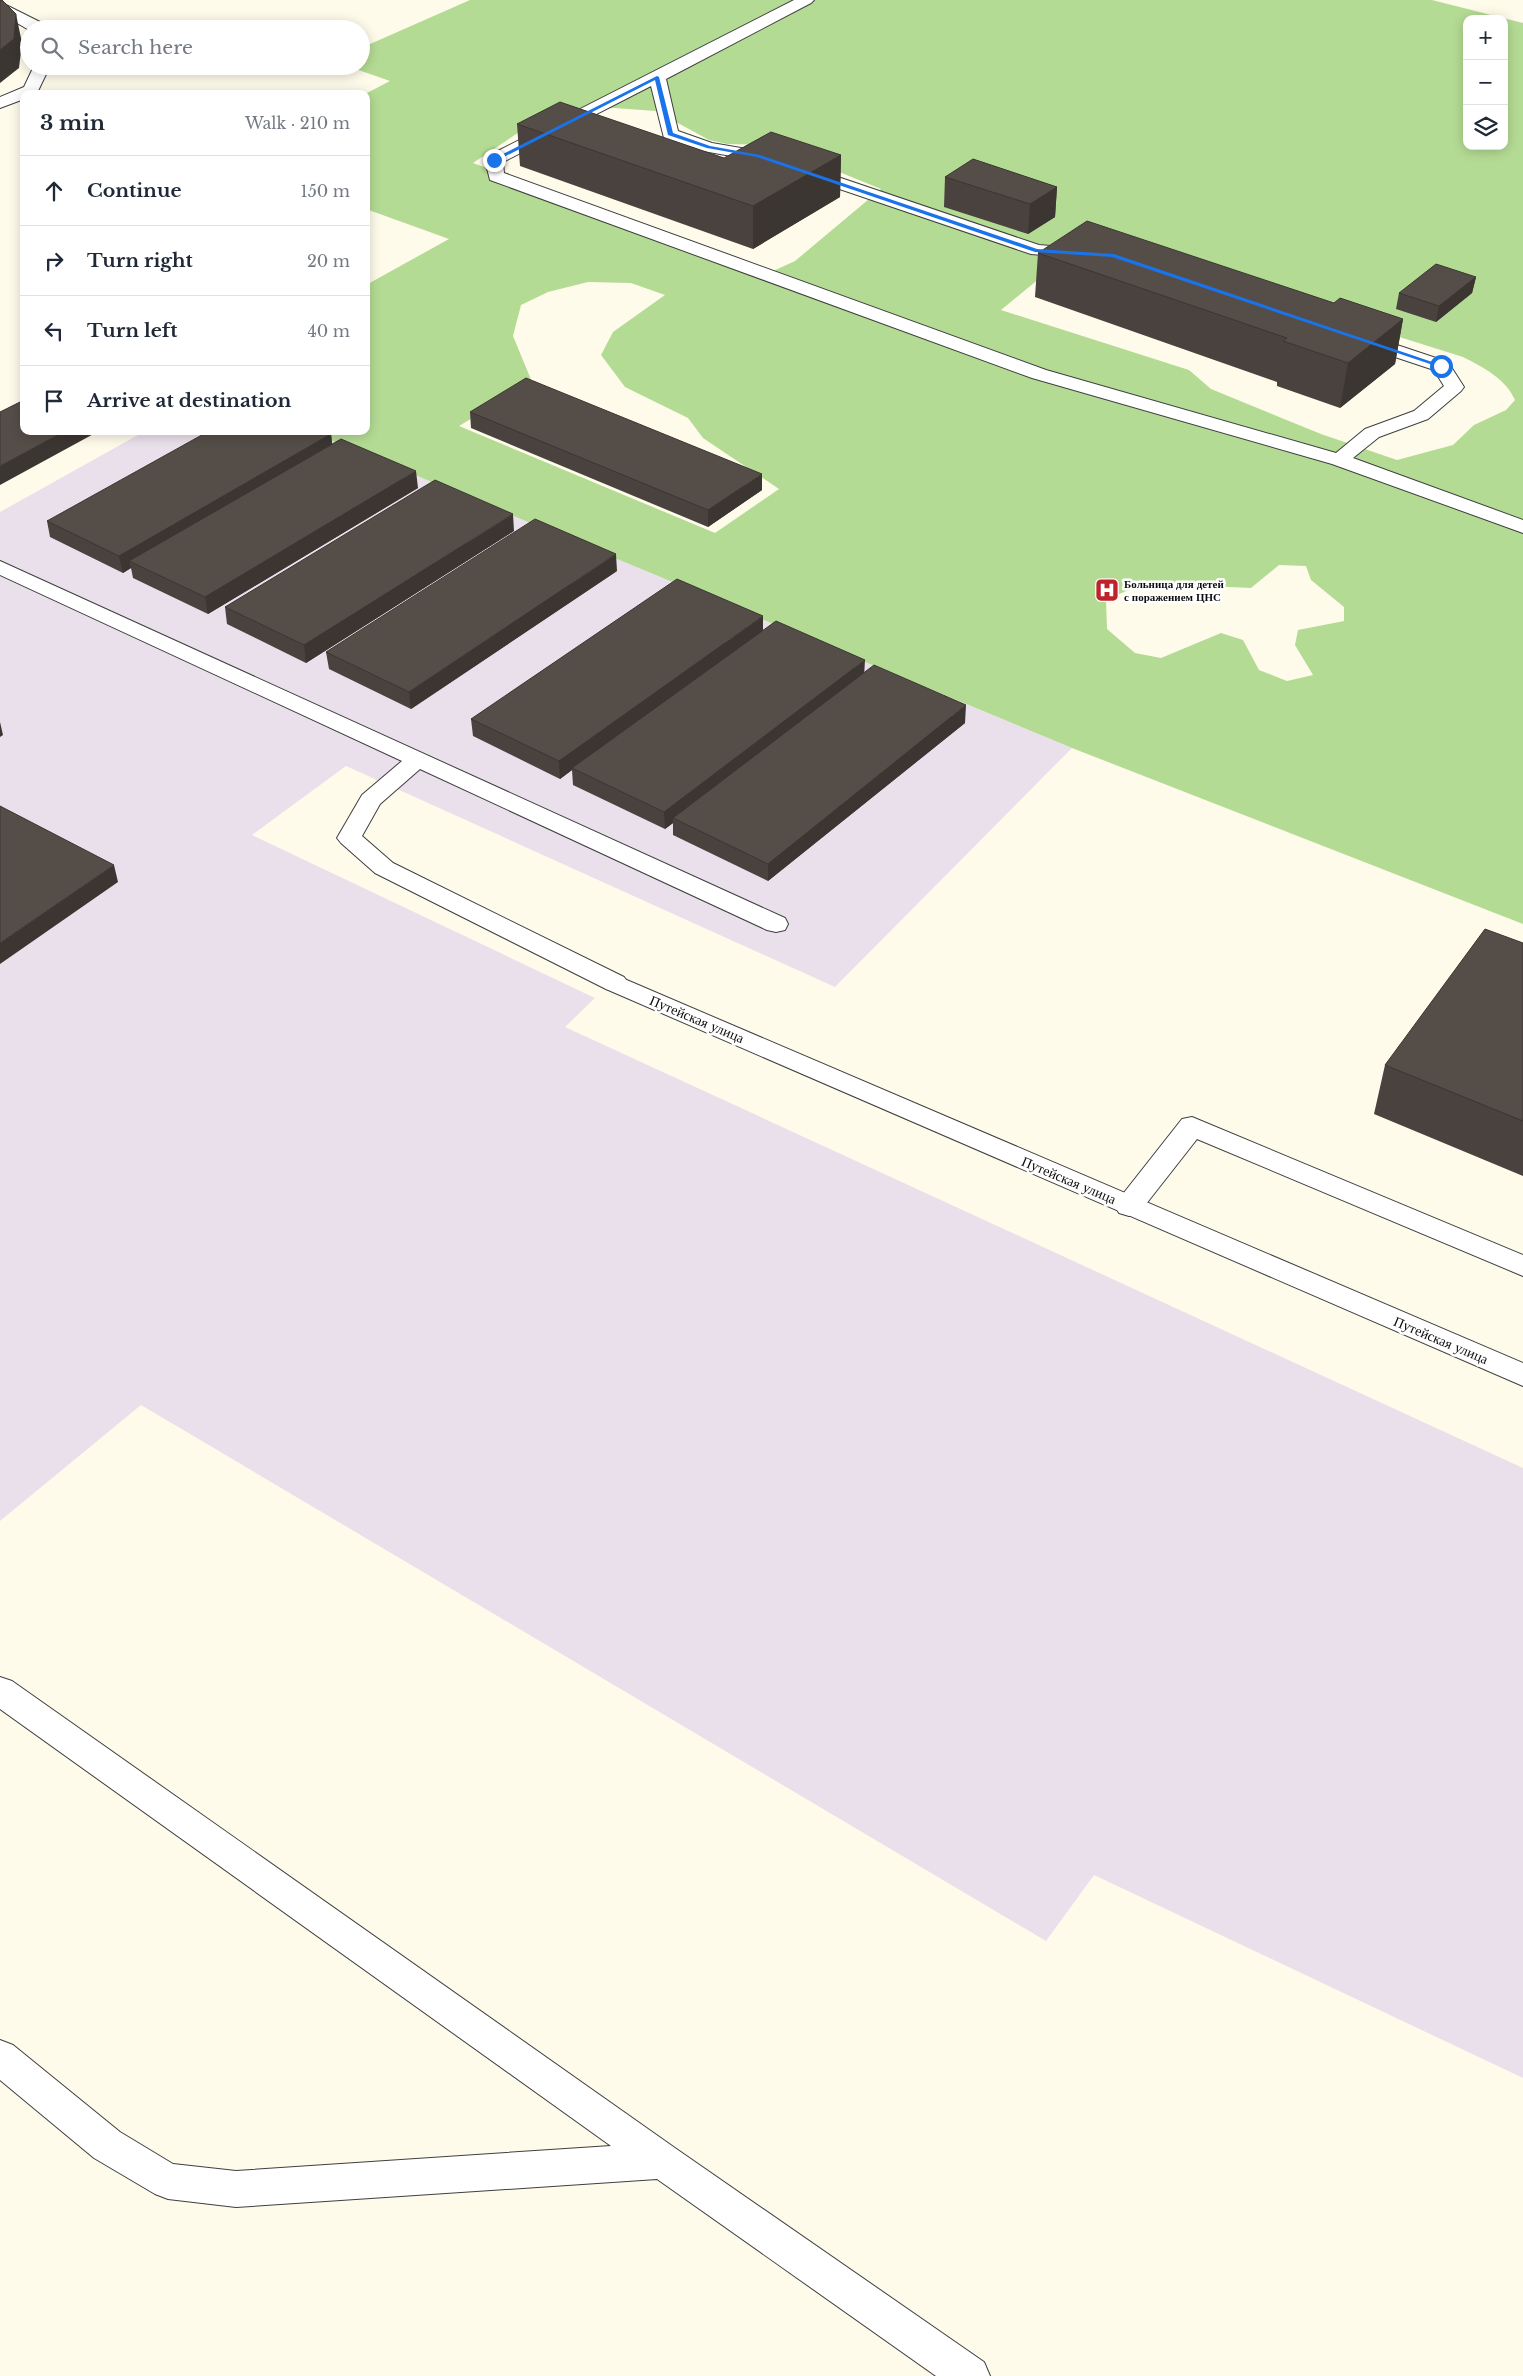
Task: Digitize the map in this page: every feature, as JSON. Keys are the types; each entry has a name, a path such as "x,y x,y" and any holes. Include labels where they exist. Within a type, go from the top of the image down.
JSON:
{"street":[{"path":"806,0 494,160 496,176 1039,374 1339,460 1523,527"},
{"path":"0,7 25,20"},
{"path":"30,90 38,75"},
{"path":"657,77 670,134 709,147 758,156 1037,250 1093,254"},
{"path":"0,103 20,94"},
{"path":"1339,460 1372,433 1422,415 1454,388 1441,366 1347,334"},
{"path":"0,567 776,924"},
{"name":"Путейская улица","path":"417,760 370,800 349,838 384,868 615,984 1523,1375"},
{"path":"1130,1206 1192,1126 1523,1266"},
{"path":"0,1692 662,2161 970,2376"},
{"path":"0,2058 107,2145 168,2180 236,2189 662,2161"}],"shaded area":[{"path":"138,435 319,435 1072,748 835,987 346,766 252,835 595,998 565,1027 1523,1468 1523,2078 1094,1875 1046,1941 141,1405 0,1521 0,512"}],"green space":[{"name":"Больница для детей с поражением ЦНС","path":"470,0 1432,0 1491,15 1463,15 1463,150 1508,150 1508,19 1523,23 1523,924 1072,748 319,435 370,435 370,283 449,239 370,210 370,91 390,81 370,74 370,44","holes":["614,108 656,111 709,140 727,144 773,145 881,189 795,261 771,272 473,163 549,112","1126,251 1463,357 1486,369 1500,380 1515,400 1506,410 1474,425 1453,445 1397,460 1321,434 1211,389 1189,370 1001,310 1052,268","588,282 631,283 665,295 613,332 601,355 625,387 688,418 703,438 779,489 715,533 459,426 532,382 513,336 521,305 548,292","1279,565 1306,566 1311,580 1344,607 1344,621 1298,630 1295,645 1313,675 1287,681 1259,670 1243,640 1221,633 1161,658 1135,653 1107,629 1106,600 1144,583 1251,588"]}],"building":[{"path":"0,0 16,14 14,39 0,50"},
{"path":"560,102 724,158 771,132 841,155 753,206 517,124"},
{"path":"973,159 1057,187 1030,204 945,177"},
{"path":"1087,221 1334,303 1340,298 1403,319 1348,363 1283,341 1287,338 1038,253"},
{"path":"1436,264 1476,277 1439,306 1399,293"},
{"path":"526,378 762,474 708,510 470,412"},
{"path":"20,402 20,435 58,435 0,466 0,412"},
{"path":"202,435 329,435 119,556 47,521"},
{"path":"341,439 416,471 205,597 129,561"},
{"path":"435,480 513,514 304,645 225,607"},
{"path":"535,519 616,554 409,692 326,652"},
{"path":"677,579 763,616 559,761 471,719"},
{"path":"776,621 865,660 664,812 572,768"},
{"path":"874,665 966,705 768,864 673,818"},
{"path":"0,806 114,865 0,943"},
{"path":"1485,929 1523,943 1523,1121 1385,1065"}],"place":[{"name":"Больница для детей с поражением ЦНС","path":"1107,590"}],"route":[{"path":"494,160 657,77 670,134 709,147 758,156 1037,250 1112,255 1441,366"}]}
